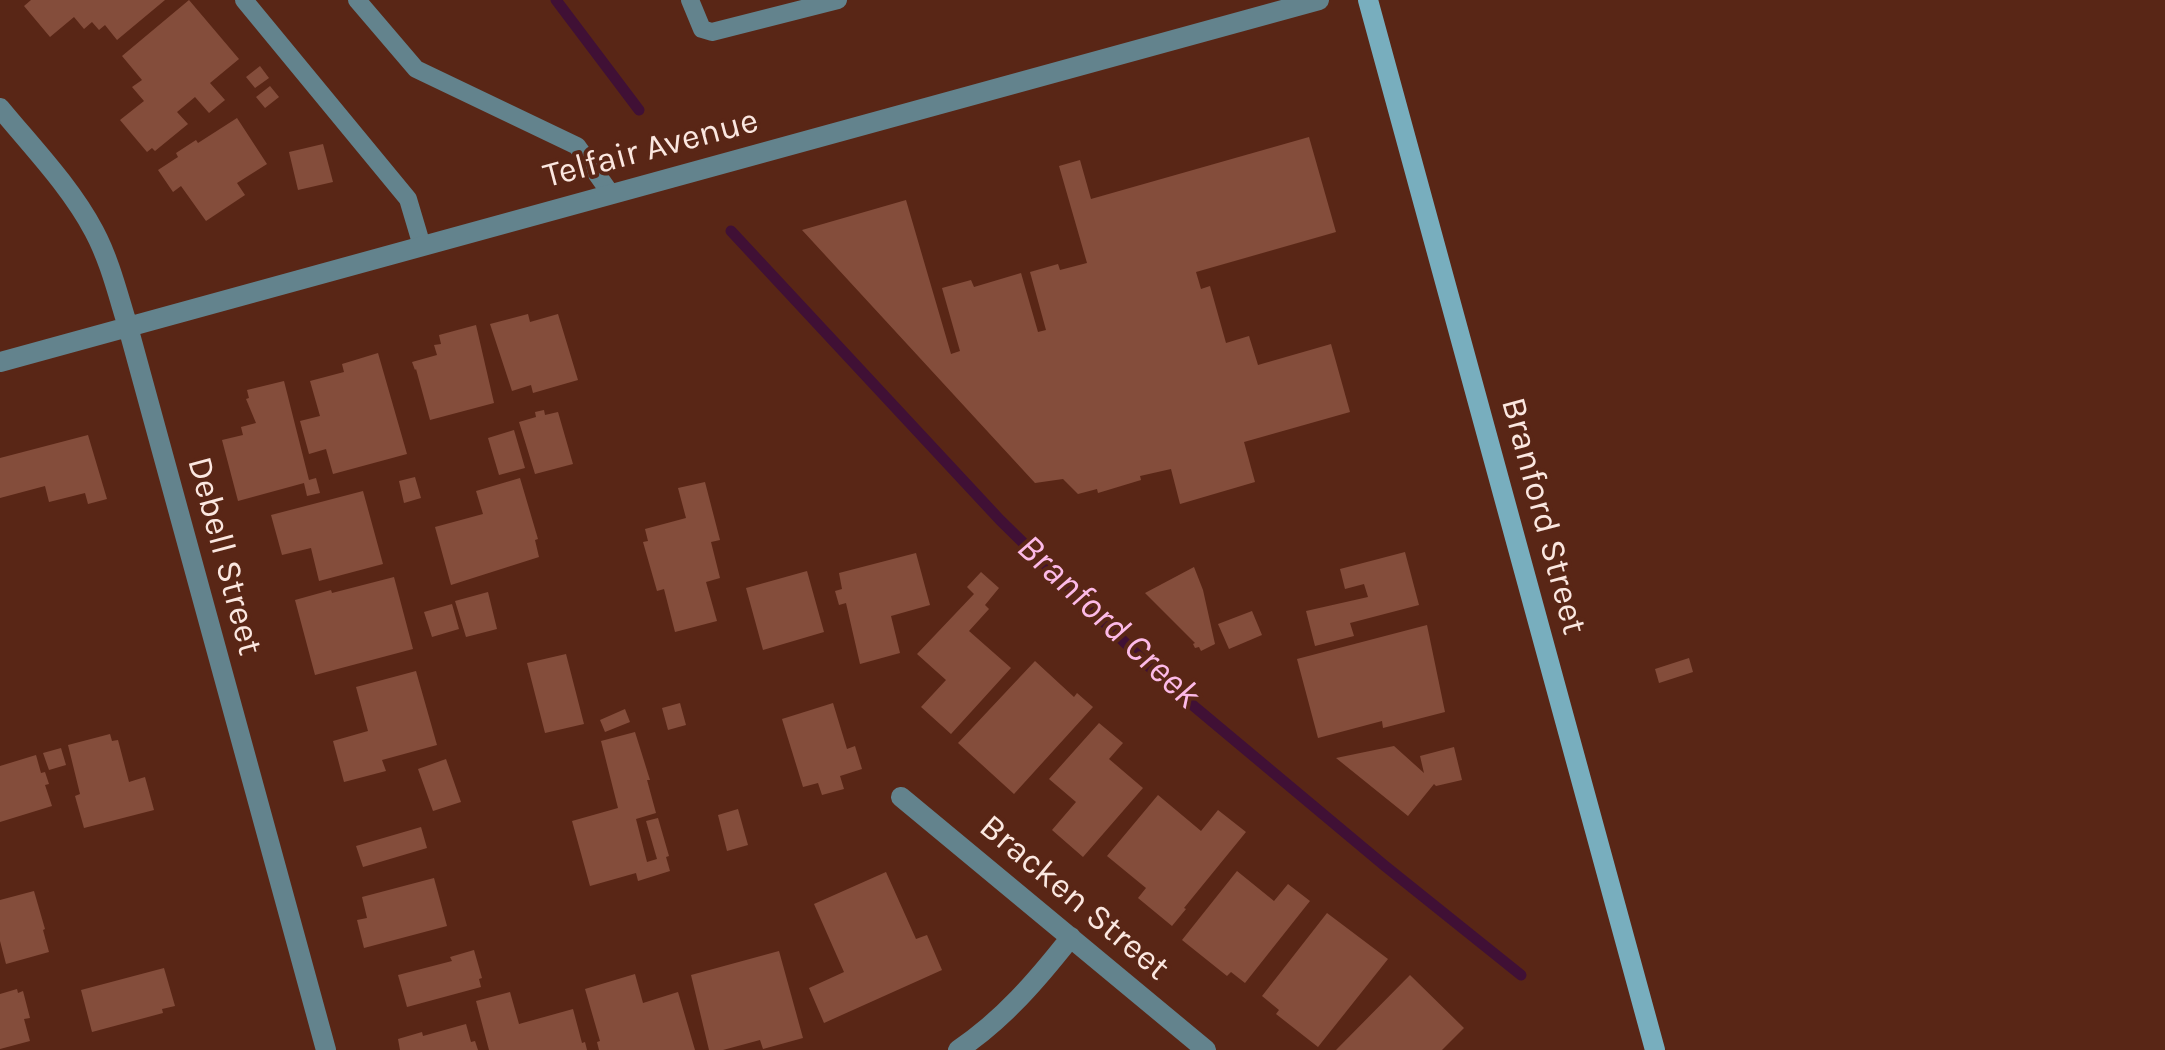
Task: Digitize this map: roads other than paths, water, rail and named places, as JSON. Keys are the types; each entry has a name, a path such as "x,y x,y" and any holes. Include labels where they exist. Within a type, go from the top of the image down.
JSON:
{"main road":[{"name":"Branford Street","path":"1368,0 1654,1050"}],"street":[{"name":"Telfair Avenue","path":"0,362 1319,0"},
{"name":"Debell Street","path":"0,108 77,202 97,235 128,327 326,1050"},
{"name":"Bracken Street","path":"900,798 1206,1050"},
{"path":"958,1050 1031,988 1072,936"}],"lane":[{"path":"244,0 408,199 422,246"},
{"path":"357,0 416,69 577,146 611,194"},
{"path":"690,0 702,29 712,32 838,0"}],"waterway":[{"name":"Branford Creek","path":"556,0 639,110"},
{"name":"Branford Creek","path":"731,231 1000,520 1165,682 1521,975"}]}
